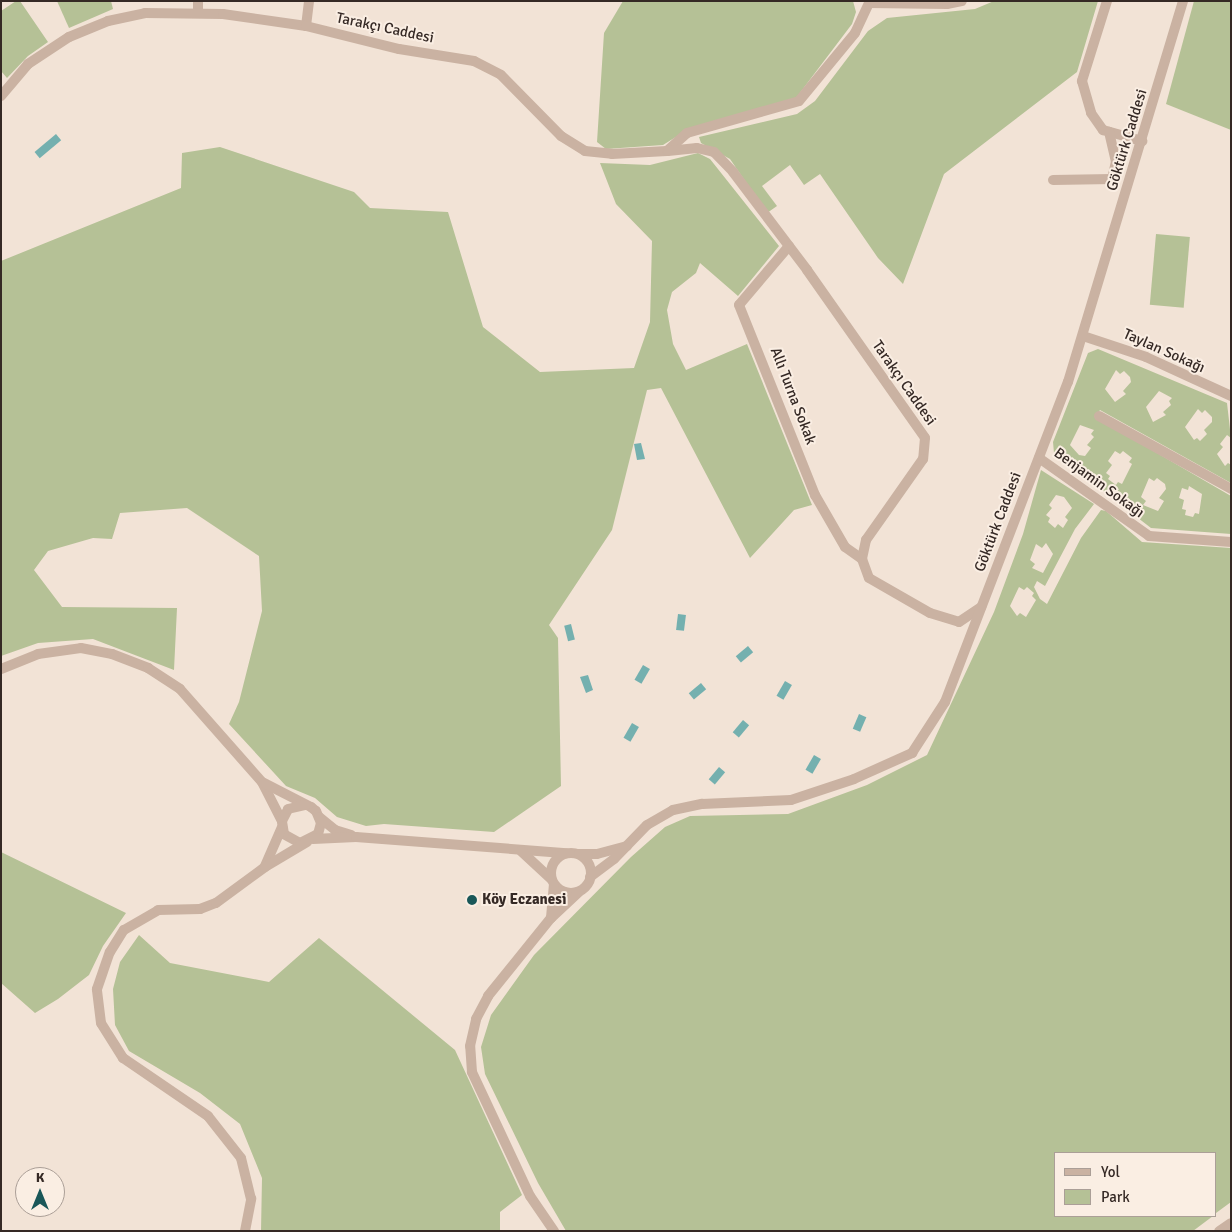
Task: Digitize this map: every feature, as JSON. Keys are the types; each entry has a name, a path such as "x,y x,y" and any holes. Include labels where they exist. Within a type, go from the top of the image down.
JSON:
{"street":[{"path":"198,1 198,13"},
{"path":"306,26 309,1"},
{"path":"667,151 687,133 799,101 855,33 868,2 947,4 962,1"},
{"path":"1106,1 1082,81 1092,113 1103,130 1142,141"},
{"name":"Göktürk Caddesi","path":"590,877 628,845 647,824 673,810 702,804 791,800 854,779 912,753 945,702 1039,458 1083,336 1183,1"},
{"name":"Tarakçı Caddesi","path":"1,96 28,64 69,37 108,21 145,13 223,14 306,26 399,49 474,61 501,76 561,136 585,151 612,154 697,148 714,152 789,246 925,438 923,459 866,540 862,559"},
{"path":"1054,180 1112,179 1116,162 1109,132"},
{"name":"Allı Turna Sokak","path":"789,246 739,304 815,495 845,547 862,559"},
{"name":"Taylan Sokağı","path":"1083,336 1139,354 1231,396"},
{"path":"1100,416 1231,489"},
{"name":"Benjamin Sokağı","path":"1039,458 1149,536 1231,542"},
{"path":"862,559 869,578 930,613 959,622 982,606"},
{"path":"1,669 38,654 81,648 112,654 148,668 180,690 262,782 288,839 310,841 356,837 579,854 597,854 628,845"},
{"path":"262,782 306,805 335,830 356,837"},
{"path":"265,867 288,809 306,805"},
{"path":"245,1231 251,1200 241,1158 208,1116 123,1058 101,1023 97,989 110,952 124,930 158,910 200,909 216,903 265,867 310,841 320,829 319,817"},
{"path":"520,850 565,892 579,892"},
{"path":"550,918 553,882 551,866 566,853"},
{"path":"554,1231 530,1196 472,1072 470,1046 476,1019 488,996 550,918 579,892 590,877 589,864 579,854"},
{"path":"1219,1231 1231,1223"}],"green space":[{"path":"16,1 20,1 48,42 28,56 7,78 1,71 1,11"},
{"path":"57,1 111,1 113,9 69,28"},
{"path":"623,1 853,1 856,12 852,24 796,98 687,130 663,145 606,149 597,142 604,33"},
{"path":"994,1 1098,1 1077,72 944,174 903,284 878,258 820,174 804,185 790,165 762,186 777,206 767,213 730,159 701,143 699,137 797,114 815,101 868,31 887,18 975,9"},
{"path":"1194,1 1231,1 1231,130 1166,104"},
{"path":"220,147 354,192 370,208 448,212 483,327 540,372 634,368 650,322 652,241 616,204 600,163 650,165 698,153 710,159 779,246 738,296 700,263 696,273 672,292 667,310 673,344 686,370 747,344 812,505 794,510 750,558 661,388 647,390 612,530 549,625 558,638 561,786 494,832 384,824 366,826 337,817 315,798 286,786 229,724 239,702 262,611 259,556 187,508 120,513 112,539 93,538 48,551 34,570 62,607 177,608 174,670 93,639 38,643 1,656 1,261 181,188 182,153"},
{"path":"1156,234 1190,237 1184,308 1150,305"},
{"path":"1098,349 1227,403 1231,438 1227,435 1220,444 1223,447 1217,454 1225,466 1228,463 1231,465 1231,483 1100,410 1095,417 1231,496 1231,534 1151,528 1054,453 1053,442 1088,353","holes":["1116,370 1120,374 1124,371 1130,377 1131,382 1123,391 1126,394 1115,402 1105,389","1159,391 1172,398 1169,401 1171,405 1163,412 1166,415 1153,422 1146,407","1198,409 1202,413 1205,410 1212,417 1212,422 1204,430 1207,434 1200,441 1197,438 1194,440 1185,427","1080,425 1094,430 1091,434 1094,437 1087,445 1091,448 1085,456 1079,455 1070,445","1115,451 1120,454 1123,451 1132,458 1129,462 1132,464 1122,484 1118,482 1116,485 1108,479 1110,476 1106,473 1112,465 1108,461","1149,478 1154,481 1157,478 1165,484 1166,489 1159,498 1164,501 1158,511 1143,505 1146,501 1141,497","1189,486 1202,494 1199,514 1195,513 1193,517 1185,515 1186,510 1182,509 1184,500 1179,498 1182,488 1188,490"]},
{"path":"1041,470 1094,504 1075,529 1045,586 1037,581 1034,587 1040,599 1047,604 1081,538 1101,510 1106,511 1142,542 1231,548 1231,1202 1217,1212 1217,1152 1054,1152 1054,1217 1212,1217 1193,1231 566,1231 538,1183 485,1074 481,1047 491,1015 534,955 631,857 665,827 690,816 788,814 867,785 927,755 994,612 1023,534","holes":["1056,495 1064,497 1072,508 1065,517 1068,520 1063,528 1058,524 1055,528 1048,522 1050,518 1046,515 1052,508 1049,505","1046,543 1053,554 1043,573 1032,568 1035,564 1030,560 1036,544 1042,548","1019,587 1024,590 1027,587 1034,593 1032,596 1036,600 1026,617 1020,613 1017,616 1010,606"]},
{"path":"1,852 126,913 103,946 89,975 58,999 35,1013 1,983"},
{"path":"139,935 170,963 269,982 319,938 455,1050 522,1195 500,1212 500,1231 261,1231 262,1178 240,1124 200,1093 129,1051 115,1025 113,989 120,962"}],"water":[{"path":"56,134 61,140 40,158 35,152"},
{"path":"641,443 645,459 637,460 634,444"},
{"path":"678,614 686,615 684,631 676,630"},
{"path":"571,624 575,640 568,641 564,626"},
{"path":"748,646 753,652 741,662 736,656"},
{"path":"643,665 650,669 641,684 634,680"},
{"path":"588,675 593,690 586,693 580,677"},
{"path":"785,681 792,685 783,700 776,696"},
{"path":"701,683 706,689 694,699 689,693"},
{"path":"859,714 866,717 860,732 853,729"},
{"path":"743,720 749,725 739,737 733,732"},
{"path":"632,723 639,727 630,742 624,738"},
{"path":"814,755 821,759 812,774 806,770"},
{"path":"719,767 725,772 715,784 709,779"}],"place":[{"name":"Köy Eczanesi","path":"472,900"}]}
